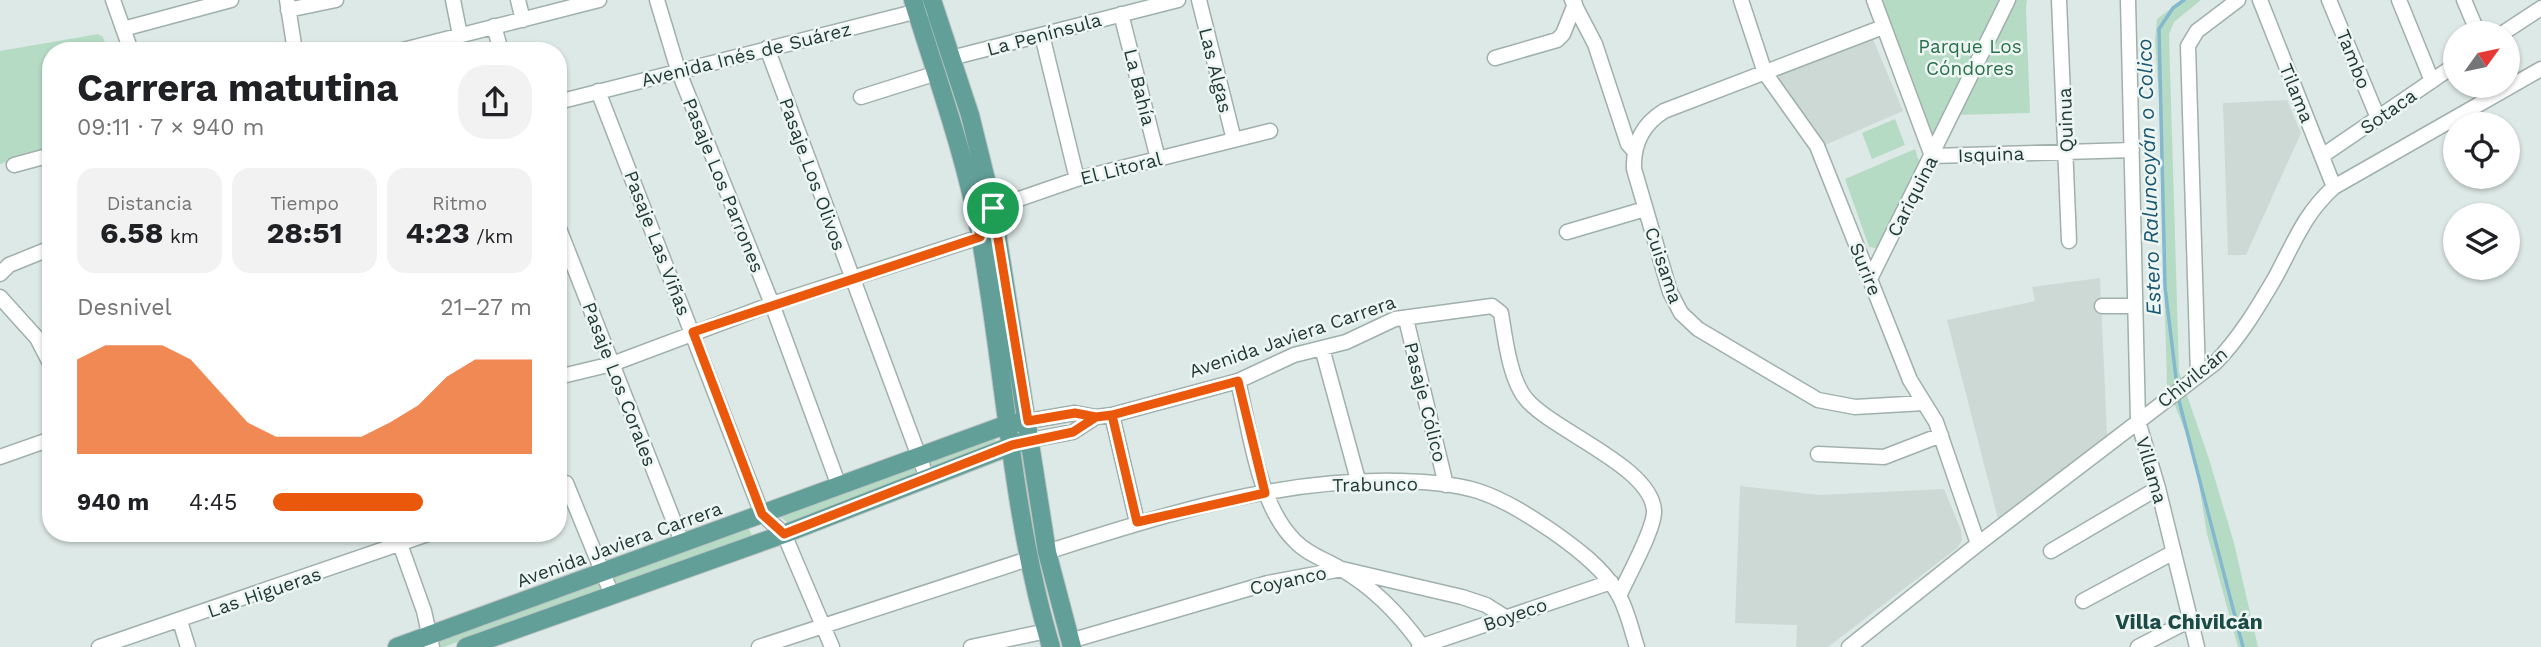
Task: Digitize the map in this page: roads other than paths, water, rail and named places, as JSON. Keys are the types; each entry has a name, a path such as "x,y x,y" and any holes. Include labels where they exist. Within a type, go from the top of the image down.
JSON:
{"main road":[{"path":"924,4 951,58 970,116 984,209 1028,421 1048,552 1071,644"},
{"path":"924,4 937,73 984,209 980,237 1028,559 1049,639"},
{"name":"Avenida Javiera Carrera","path":"397,647 431,641 682,542 1008,424 1028,421"},
{"name":"Avenida Javiera Carrera","path":"466,647 784,534 1030,440"}],"street":[{"path":"113,0 128,42"},
{"path":"123,29 231,0"},
{"path":"293,42 287,5 336,0"},
{"path":"453,0 460,35"},
{"path":"518,0 523,20"},
{"path":"433,42 523,20 580,2 598,0"},
{"name":"Pasaje Los Parrones","path":"657,0 678,70 772,304 839,486"},
{"name":"La Península","path":"951,58 1178,0"},
{"name":"Las Algas","path":"1199,0 1234,140"},
{"name":"Surire","path":"1741,0 1765,74 1817,146 1910,380 1941,435 1978,544"},
{"name":"Isquina","path":"1874,0 1932,156 2132,150"},
{"name":"Cariquina","path":"1870,279 2008,0"},
{"name":"Quinua","path":"2059,0 2068,241"},
{"path":"2193,380 2188,46 2197,32 2238,0"},
{"name":"Tilama","path":"2260,0 2334,187"},
{"name":"Tambo","path":"2329,0 2378,118"},
{"path":"2399,0 2432,81"},
{"path":"2464,0 2473,21"},
{"path":"1495,58 1557,40 1563,34 1574,2"},
{"name":"Cuisama","path":"1574,2 1595,44 1628,144 1635,152 1634,169 1645,209 1670,292 1682,313 1698,329 1818,400 1855,407 1924,403"},
{"name":"Villama","path":"2130,2 2138,421 2158,488 2197,647"},
{"name":"Avenida Inés de Suárez","path":"567,100 924,4"},
{"path":"2519,21 2539,6"},
{"name":"La Bahía","path":"1121,14 1158,159"},
{"path":"494,26 498,42"},
{"path":"1635,152 1644,128 1664,111 1883,27"},
{"path":"1042,36 1077,179"},
{"name":"Pasaje Los Olivos","path":"767,48 927,478"},
{"name":"Chivilcán","path":"1849,647 1978,544 2215,363 2233,343 2274,278 2306,216 2334,187 2541,69"},
{"path":"861,97 937,73"},
{"name":"Sotaca","path":"2322,156 2443,73"},
{"name":"Pasaje Las Viñas","path":"598,91 762,514"},
{"name":"El Litoral","path":"984,209 1077,179 1270,131"},
{"path":"14,165 42,157"},
{"path":"1567,232 1645,209"},
{"path":"567,375 612,364 772,304 980,237"},
{"name":"Pasaje Los Corales","path":"567,249 682,542"},
{"path":"0,274 9,265 42,252"},
{"path":"0,297 37,338 42,348"},
{"name":"Avenida Javiera Carrera","path":"1028,421 1075,413 1096,417 1112,415 1238,381 1288,358 1346,342 1395,319 1488,305 1496,307 1501,313 1510,363 1526,400 1631,472 1650,498 1654,520 1619,596"},
{"path":"2102,306 2135,306"},
{"name":"Pasaje Cólico","path":"1406,318 1446,485"},
{"path":"1322,348 1358,480"},
{"path":"1238,381 1265,493 1279,522 1302,548 1364,584 1402,618 1420,647"},
{"path":"1112,415 1137,522"},
{"name":"Avenida Javiera Carrera","path":"1030,440 1073,432 1096,417"},
{"path":"1818,454 1884,457 1941,435"},
{"path":"0,457 42,442"},
{"name":"Trabunco","path":"1048,552 1137,522 1265,493 1358,480 1446,485 1475,490 1510,504 1562,538 1611,582 1619,596 1637,647"},
{"path":"2052,551 2158,488"},
{"path":"567,495 612,595"},
{"path":"762,514 784,534 832,647"},
{"name":"Las Higueras","path":"99,647 406,542"},
{"path":"400,544 431,641"},
{"path":"2083,601 2174,552"},
{"path":"759,647 1028,559"},
{"name":"Coyanco","path":"1071,644 1268,583 1342,569 1462,597 1486,605 1505,617"},
{"name":"Boyeco","path":"1420,647 1611,582"},
{"path":"2138,647 2190,620"},
{"path":"180,621 188,647"},
{"path":"971,647 1049,639"}],"waterway":[{"name":"Estero Raluncoyán o Colico","path":"2177,386 2165,287 2159,29 2173,8 2184,0"},
{"name":"Estero Raluncoyán o Colico","path":"2178,397 2243,647"}],"district":[{"name":"Villa Chivilcán","path":"2189,622"}],"park label":[{"name":"Parque Los Cóndores","path":"1970,57"}]}
